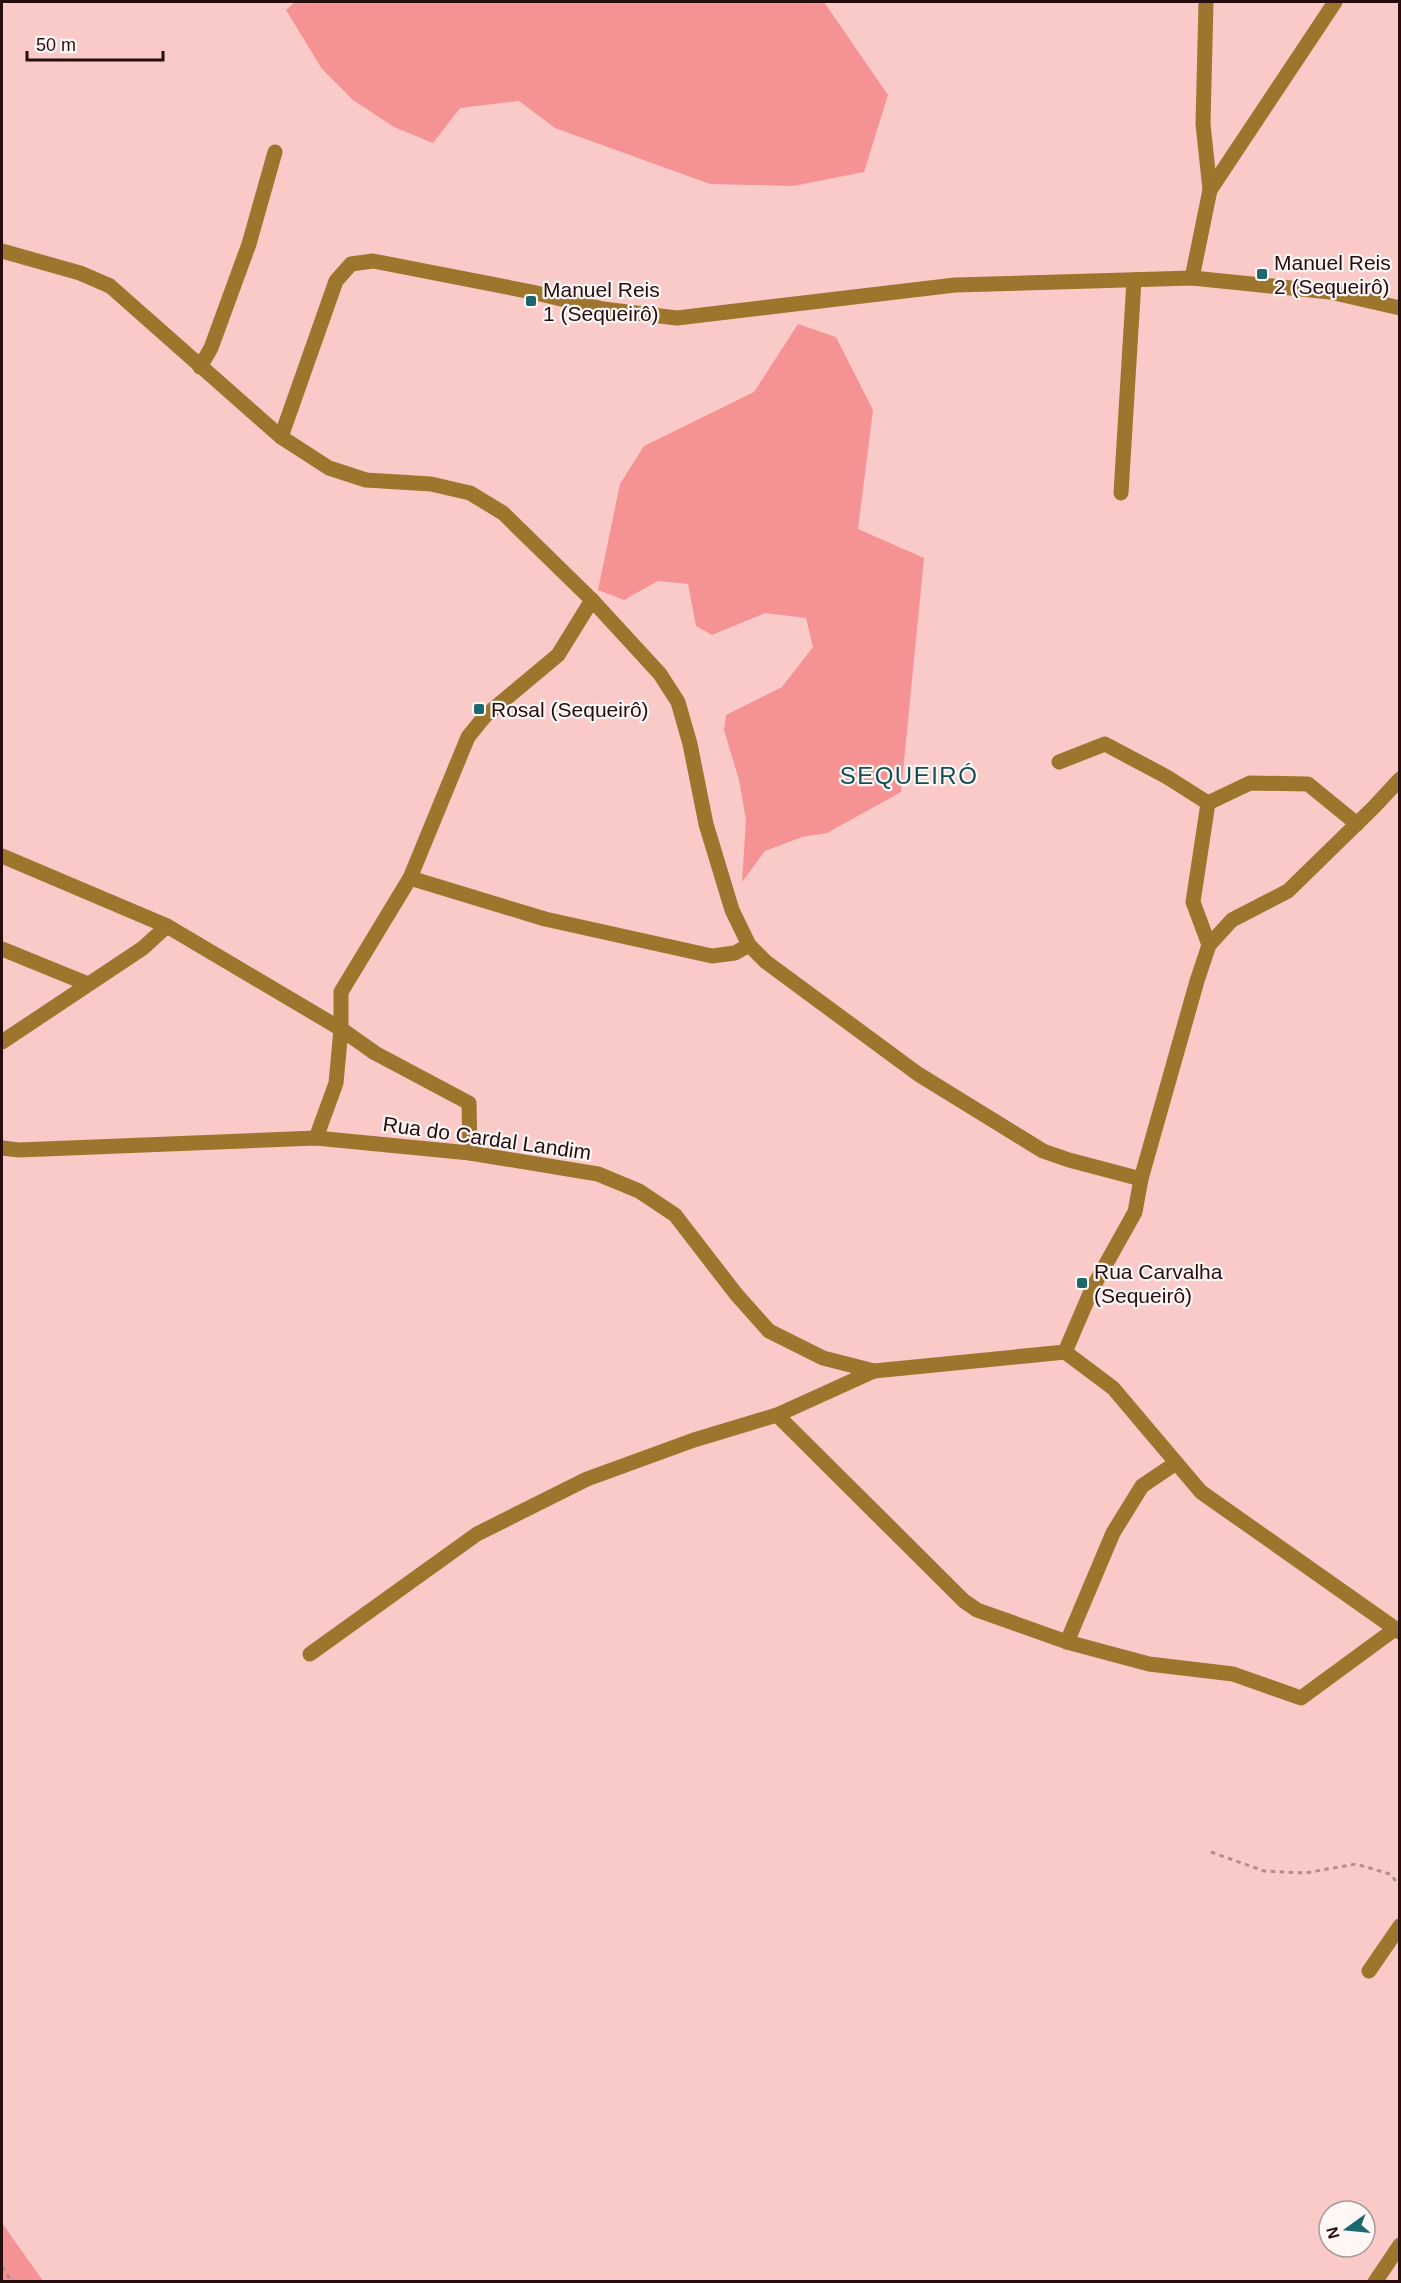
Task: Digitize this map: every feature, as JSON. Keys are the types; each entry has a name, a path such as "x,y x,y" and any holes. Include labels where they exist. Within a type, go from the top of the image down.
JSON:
{"street":[{"path":"1192,278 1210,190 1203,124 1206,2"},
{"path":"1210,190 1335,2"},
{"path":"200,367 211,348 249,244 275,152"},
{"path":"2,251 80,273 110,286 281,437 329,468 366,480 431,484 470,493 503,513 592,600 660,674 678,702 690,744 706,824 732,910 749,945 766,962 918,1074 1043,1151 1141,1179"},
{"path":"281,437 336,281 351,264 373,261 532,292 603,309 677,318 955,285 1192,278 1330,292 1400,308"},
{"path":"1121,493 1134,280"},
{"path":"316,1138 336,1083 341,1029 341,992 410,878 468,737 485,716 558,655 592,600"},
{"path":"1059,762 1105,744 1167,777 1208,803"},
{"path":"777,1415 964,1601 977,1611 1067,1642 1149,1664 1233,1674 1301,1698 1397,1631 1201,1492 1113,1388 1065,1352 1092,1289 1135,1212 1141,1179 1209,945 1232,921 1288,891 1400,779"},
{"path":"1208,803 1250,783 1308,784 1357,824"},
{"path":"1208,803 1192,902 1209,945"},
{"path":"2,856 167,926 341,1029 375,1053 469,1103 470,1153"},
{"path":"410,878 545,919 712,956 735,953 749,945"},
{"path":"2,1042 143,948 167,926"},
{"path":"2,949 88,984"},
{"name":"Rua do Cardal Landim","path":"2,1148 19,1150 316,1138 470,1153 598,1174 639,1191 675,1215 735,1294 769,1331 823,1358 874,1371 1065,1352"},
{"path":"310,1654 477,1534 587,1479 694,1440 777,1415 874,1371"},
{"path":"1067,1642 1113,1533 1136,1495 1142,1486 1176,1463"},
{"path":"1369,1971 1400,1926"},
{"path":"1375,2282 1400,2245"}],"path":[{"path":"1211,1852 1264,1871 1305,1873 1356,1864 1390,1874 1400,1886"},
{"path":"2,2268 12,2282"}],"shaded area":[{"path":"295,2 824,2 888,95 864,172 793,186 710,184 555,128 519,101 460,108 433,143 394,127 353,100 322,69 286,10"},
{"path":"798,324 836,337 873,410 858,529 924,558 901,792 827,833 802,837 765,851 742,882 746,820 739,780 724,730 726,715 782,687 813,647 806,618 765,613 712,635 696,626 688,584 658,581 624,600 598,590 620,484 644,446 754,392"},
{"path":"2,2223 43,2281 2,2281"}],"place":[{"name":"Manuel Reis 2 (Sequeirô)","path":"1262,274"},
{"name":"Manuel Reis 1 (Sequeirô)","path":"531,301"},
{"name":"Rosal (Sequeirô)","path":"479,709"},
{"name":"Rua Carvalha (Sequeirô)","path":"1082,1283"}],"district":[{"name":"SEQUEIRÓ","path":"909,775"}]}
